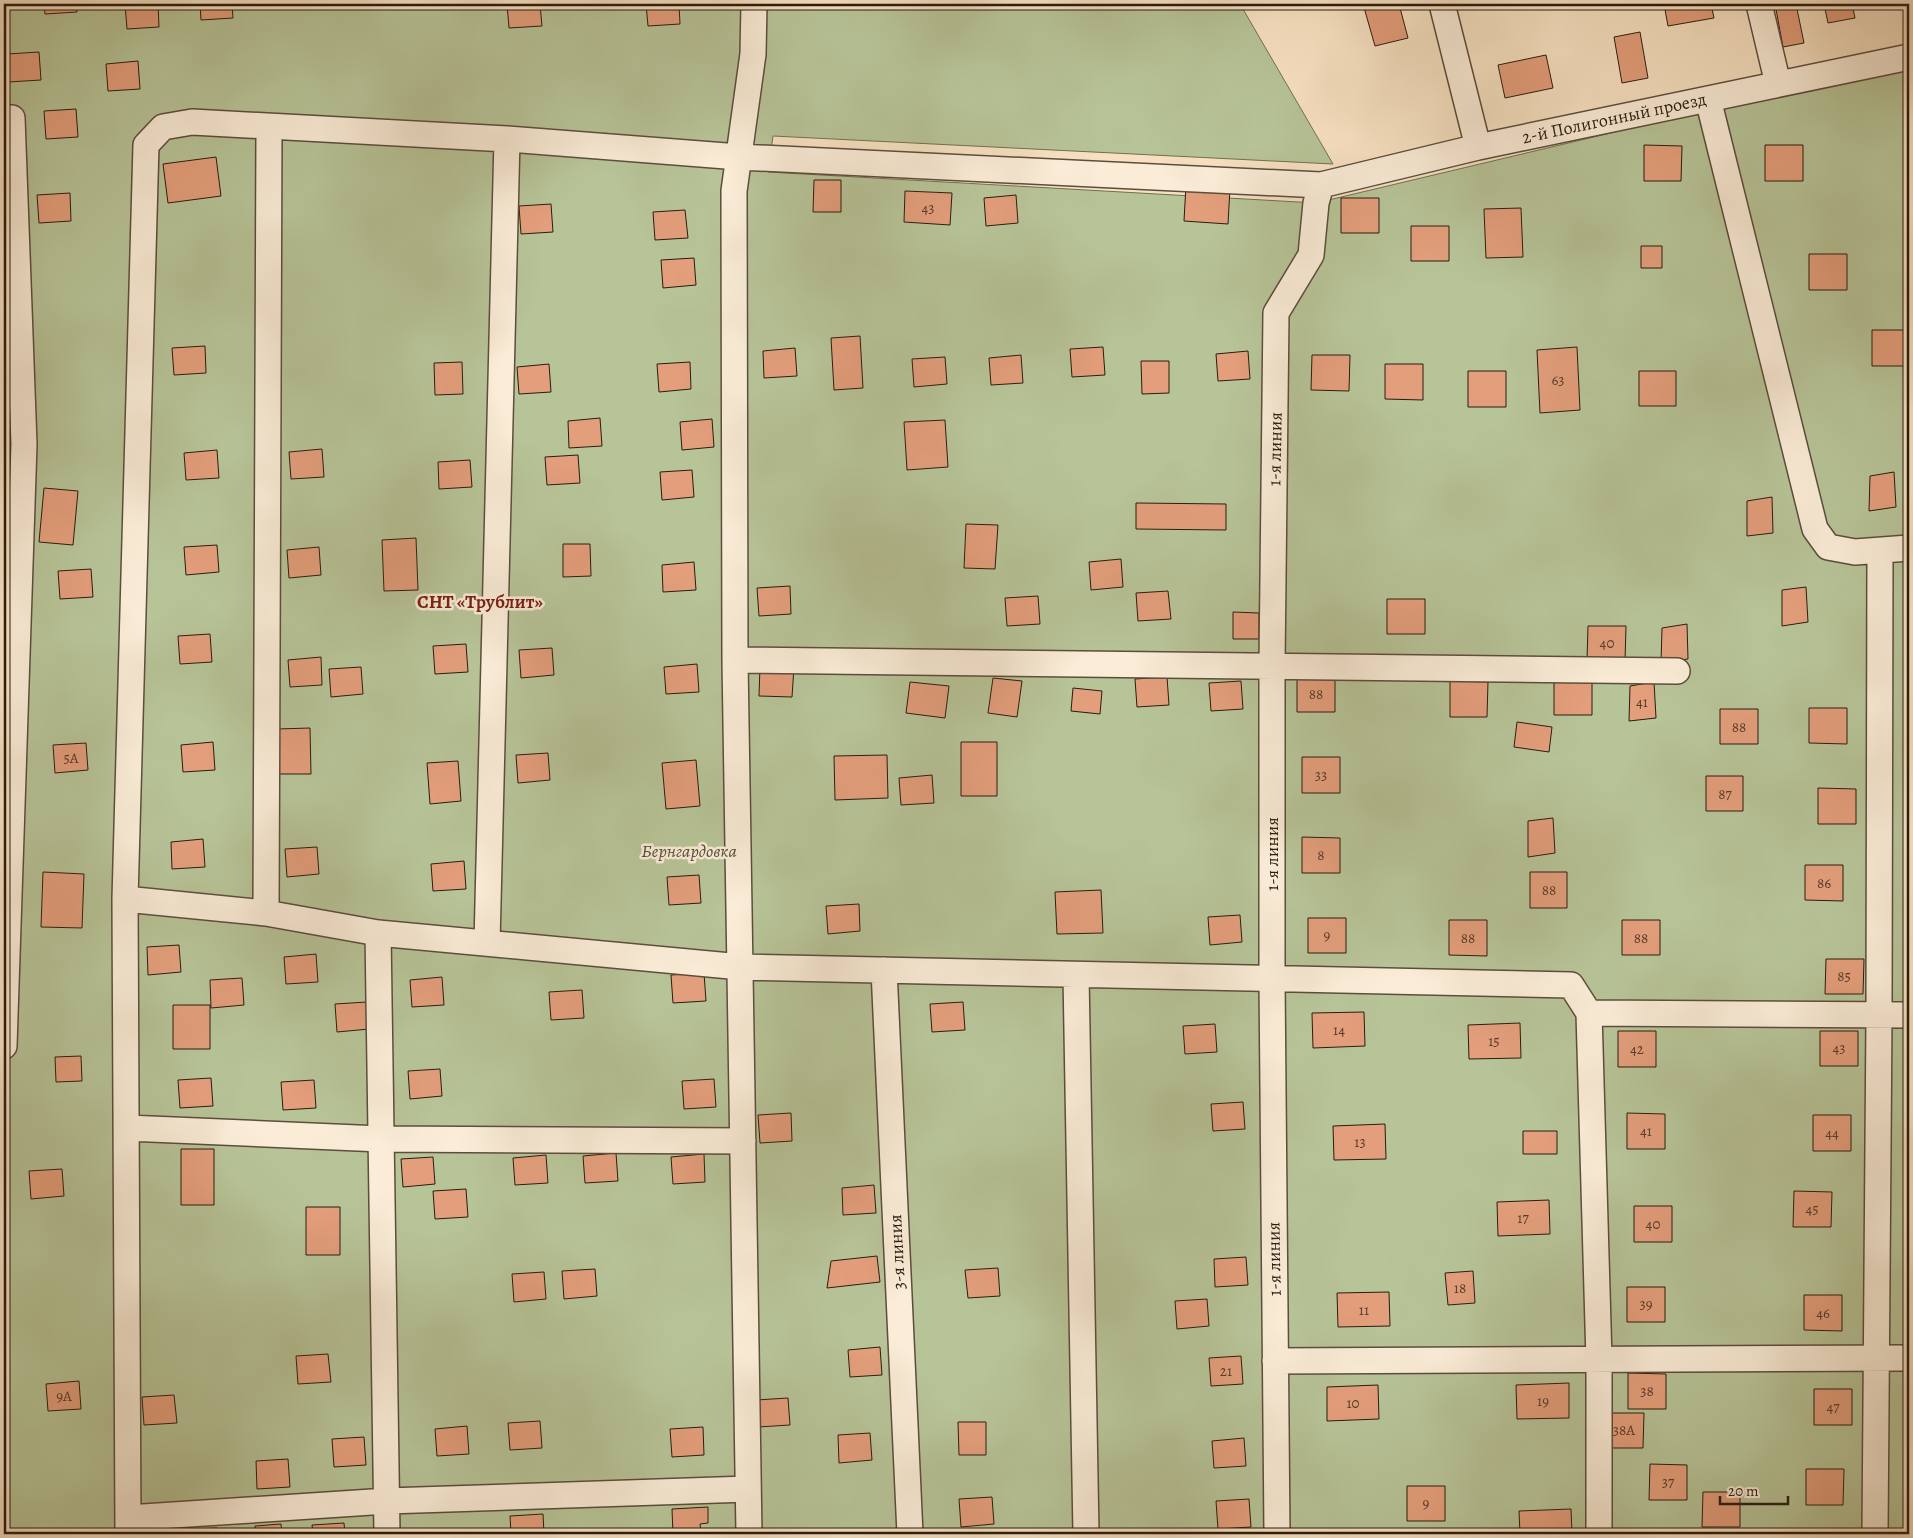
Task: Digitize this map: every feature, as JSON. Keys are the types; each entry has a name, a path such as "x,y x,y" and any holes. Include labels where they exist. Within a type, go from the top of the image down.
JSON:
{"street":[{"path":"749,1534 735,660 734,191 752,54 754,4"},
{"path":"1442,4 1478,146"},
{"path":"1759,4 1778,84"},
{"name":"2-й Полигонный проезд","path":"128,1526 125,899 146,145 163,127 192,122 507,139 739,157 1321,185 1478,146 1909,57"},
{"path":"1708,99 1815,529 1828,547 1855,552 1909,548"},
{"path":"4,118 12,118 14,443 4,1046"},
{"path":"266,913 270,127"},
{"path":"487,943 507,139"},
{"name":"1-я линия","path":"1277,1534 1272,980 1272,666 1276,312 1311,255 1316,203 1321,185"},
{"path":"1874,1534 1880,1016 1880,551"},
{"path":"735,660 1677,671"},
{"path":"125,899 266,913 378,933 741,967 1571,985 1589,1013 1600,1360 1599,1534"},
{"path":"378,933 387,1534"},
{"name":"3-я линия","path":"884,970 910,1534"},
{"path":"1076,975 1086,1534"},
{"path":"1589,1013 1909,1015"},
{"path":"127,1128 381,1139 743,1141"},
{"path":"1275,1361 1909,1358"},
{"path":"128,1526 387,1501 748,1489"}],"green space":[{"name":"Бернгардовка","path":"4,4 1240,4 1333,164 773,136 768,172 1316,203 1909,62 1909,1534 4,1534"}],"building":[{"path":"44,4 77,4 77,12 45,14"},
{"path":"125,4 158,4 159,27 127,29"},
{"path":"200,4 232,4 233,18 201,20"},
{"path":"507,4 540,4 542,26 509,28"},
{"path":"646,4 679,4 680,24 648,26"},
{"path":"1363,4 1399,4 1408,38 1375,46"},
{"path":"1664,4 1711,4 1714,18 1668,26"},
{"path":"1775,4 1796,4 1804,43 1783,47"},
{"path":"1824,4 1852,4 1855,18 1828,23"},
{"path":"1640,32 1648,78 1622,83 1614,37"},
{"path":"39,52 41,80 8,82 7,54"},
{"path":"1546,55 1553,88 1505,98 1498,65"},
{"path":"138,61 140,89 108,91 106,64"},
{"path":"76,109 78,137 46,139 44,111"},
{"path":"1644,145 1682,146 1681,181 1644,181"},
{"path":"1765,145 1803,145 1803,181 1765,181"},
{"path":"216,157 221,196 168,203 163,164"},
{"path":"814,180 841,180 841,212 813,212"},
{"path":"1186,185 1230,188 1228,224 1184,221"},
{"path":"905,191 952,193 950,225 904,222"},
{"path":"70,193 71,221 39,223 37,195"},
{"path":"1016,195 1018,223 986,226 984,198"},
{"path":"1341,198 1379,198 1379,233 1341,233"},
{"path":"551,204 553,232 521,234 519,206"},
{"path":"1521,208 1523,257 1486,258 1484,209"},
{"path":"685,210 688,238 655,240 653,212"},
{"path":"1411,226 1449,226 1449,261 1411,261"},
{"path":"1641,246 1662,246 1662,268 1641,268"},
{"path":"1809,254 1847,254 1847,290 1809,290"},
{"path":"694,258 696,285 663,288 661,260"},
{"path":"1872,330 1909,330 1909,366 1872,366"},
{"path":"860,336 863,388 834,390 831,338"},
{"path":"205,346 206,373 174,375 172,348"},
{"path":"1103,347 1105,375 1072,377 1070,349"},
{"path":"1577,347 1580,410 1540,413 1537,350"},
{"path":"795,348 797,376 764,378 763,351"},
{"path":"1248,351 1250,379 1218,381 1216,354"},
{"path":"1021,355 1023,383 991,385 989,358"},
{"path":"1312,355 1350,355 1349,391 1311,390"},
{"path":"945,357 947,384 914,387 912,359"},
{"path":"1141,361 1169,361 1169,393 1142,394"},
{"path":"462,362 463,394 435,395 434,363"},
{"path":"690,362 691,389 659,392 657,364"},
{"path":"549,364 551,392 519,394 517,367"},
{"path":"1385,364 1423,364 1423,400 1385,399"},
{"path":"1468,371 1506,371 1506,407 1468,407"},
{"path":"1639,371 1676,371 1676,406 1639,406"},
{"path":"600,418 602,446 569,448 568,421"},
{"path":"712,419 714,447 682,450 680,422"},
{"path":"945,420 948,467 907,470 904,422"},
{"path":"322,449 324,477 291,479 289,452"},
{"path":"217,450 219,478 186,480 184,453"},
{"path":"578,455 580,483 547,485 545,457"},
{"path":"470,460 472,487 439,489 438,462"},
{"path":"692,470 694,497 662,500 660,472"},
{"path":"1894,472 1896,507 1869,511 1870,476"},
{"path":"44,488 78,491 73,545 39,542"},
{"path":"1772,497 1773,533 1747,536 1747,501"},
{"path":"1136,503 1226,504 1226,530 1136,529"},
{"path":"966,524 998,525 995,569 964,568"},
{"path":"416,538 418,590 384,591 382,540"},
{"path":"563,544 590,544 591,576 563,577"},
{"path":"217,545 219,572 186,575 184,547"},
{"path":"319,547 321,575 289,578 287,550"},
{"path":"1121,559 1123,587 1091,590 1089,562"},
{"path":"694,562 696,590 663,592 662,565"},
{"path":"91,569 93,597 60,599 58,571"},
{"path":"790,586 791,614 759,616 757,588"},
{"path":"1806,587 1808,622 1782,626 1782,590"},
{"path":"1168,591 1171,619 1138,621 1136,593"},
{"path":"1038,596 1040,624 1007,626 1005,598"},
{"path":"1387,599 1425,599 1425,634 1387,634"},
{"path":"1233,612 1259,613 1259,639 1233,639"},
{"path":"1687,624 1688,659 1661,663 1662,628"},
{"path":"1588,626 1626,626 1625,661 1587,661"},
{"path":"210,634 212,662 180,664 178,636"},
{"path":"466,644 468,672 435,674 433,646"},
{"path":"552,648 554,675 521,678 519,650"},
{"path":"321,657 322,685 290,687 288,660"},
{"path":"697,664 699,692 666,694 664,667"},
{"path":"760,666 794,667 792,697 759,696"},
{"path":"361,667 363,694 331,697 329,669"},
{"path":"1297,676 1335,676 1335,712 1297,712"},
{"path":"1167,677 1169,705 1137,707 1135,679"},
{"path":"993,678 1022,681 1017,717 988,713"},
{"path":"1554,680 1592,680 1592,715 1554,715"},
{"path":"1241,681 1243,709 1211,711 1209,683"},
{"path":"1450,681 1488,682 1487,717 1450,717"},
{"path":"910,682 949,686 945,718 906,713"},
{"path":"1654,682 1656,718 1629,721 1630,686"},
{"path":"1073,688 1102,691 1100,714 1071,711"},
{"path":"1809,708 1847,708 1847,744 1809,743"},
{"path":"1720,709 1758,709 1758,744 1720,744"},
{"path":"1517,722 1552,727 1549,752 1514,747"},
{"path":"310,728 311,774 276,774 276,729"},
{"path":"213,742 215,770 183,772 181,745"},
{"path":"961,742 997,742 997,796 961,796"},
{"path":"86,743 88,770 55,773 53,745"},
{"path":"548,753 550,780 518,783 516,755"},
{"path":"887,755 888,798 835,800 834,756"},
{"path":"1302,757 1340,757 1340,793 1302,793"},
{"path":"696,760 700,806 666,809 662,763"},
{"path":"458,761 461,801 430,804 427,763"},
{"path":"932,775 934,803 901,805 899,778"},
{"path":"1706,776 1743,776 1743,811 1706,811"},
{"path":"1818,788 1856,789 1856,824 1818,824"},
{"path":"1553,818 1555,853 1528,857 1528,821"},
{"path":"1302,837 1340,838 1340,873 1302,873"},
{"path":"203,839 205,867 172,869 171,842"},
{"path":"317,847 319,874 287,877 285,849"},
{"path":"464,861 466,889 433,891 431,864"},
{"path":"1805,865 1843,865 1843,901 1805,900"},
{"path":"43,872 84,874 82,928 41,927"},
{"path":"1530,872 1567,872 1567,908 1530,908"},
{"path":"699,875 701,903 669,905 667,877"},
{"path":"1101,890 1103,933 1057,934 1055,892"},
{"path":"859,904 860,931 828,934 826,906"},
{"path":"1240,915 1242,942 1210,945 1208,917"},
{"path":"1308,918 1346,918 1346,953 1308,953"},
{"path":"1449,920 1487,920 1487,956 1449,955"},
{"path":"1622,920 1660,920 1660,955 1622,955"},
{"path":"179,945 181,972 148,975 147,947"},
{"path":"316,954 318,982 286,984 284,957"},
{"path":"1826,959 1864,959 1863,994 1825,994"},
{"path":"704,973 706,1001 673,1003 671,975"},
{"path":"442,977 444,1005 412,1007 410,980"},
{"path":"242,978 244,1005 211,1008 210,980"},
{"path":"582,990 584,1018 551,1020 549,992"},
{"path":"367,1002 369,1029 337,1032 335,1004"},
{"path":"963,1002 965,1030 932,1032 930,1004"},
{"path":"173,1005 210,1005 210,1049 173,1049"},
{"path":"1364,1012 1365,1046 1313,1048 1312,1013"},
{"path":"1520,1023 1521,1058 1469,1059 1468,1025"},
{"path":"1215,1024 1217,1052 1185,1054 1183,1026"},
{"path":"1618,1031 1656,1031 1656,1067 1618,1067"},
{"path":"1820,1031 1858,1031 1858,1066 1820,1066"},
{"path":"81,1056 82,1081 56,1082 55,1057"},
{"path":"440,1069 442,1096 410,1099 408,1071"},
{"path":"211,1078 213,1106 180,1108 178,1080"},
{"path":"714,1079 716,1107 684,1109 682,1081"},
{"path":"314,1080 316,1108 283,1110 281,1082"},
{"path":"1243,1102 1245,1129 1213,1131 1211,1104"},
{"path":"791,1113 792,1141 760,1143 758,1115"},
{"path":"1627,1113 1665,1114 1665,1149 1627,1149"},
{"path":"1813,1115 1851,1115 1851,1151 1813,1151"},
{"path":"1385,1124 1386,1159 1334,1160 1333,1126"},
{"path":"1523,1131 1557,1131 1557,1154 1523,1154"},
{"path":"181,1149 214,1149 214,1205 181,1205"},
{"path":"616,1153 618,1181 585,1183 583,1156"},
{"path":"704,1154 705,1182 673,1184 671,1157"},
{"path":"546,1155 548,1183 515,1185 513,1158"},
{"path":"433,1157 435,1184 403,1187 401,1159"},
{"path":"62,1169 64,1196 31,1199 29,1171"},
{"path":"874,1185 876,1213 843,1215 842,1188"},
{"path":"466,1189 468,1217 435,1219 433,1191"},
{"path":"1794,1191 1832,1192 1831,1227 1793,1227"},
{"path":"1549,1200 1550,1234 1498,1236 1497,1202"},
{"path":"1634,1206 1672,1206 1672,1242 1634,1242"},
{"path":"306,1207 340,1207 340,1255 306,1255"},
{"path":"877,1256 880,1282 827,1288 831,1261"},
{"path":"1246,1257 1248,1285 1215,1287 1214,1259"},
{"path":"998,1268 1000,1296 968,1298 965,1270"},
{"path":"595,1269 597,1296 564,1299 562,1271"},
{"path":"1473,1271 1475,1303 1448,1305 1445,1273"},
{"path":"544,1272 546,1299 514,1302 512,1274"},
{"path":"1627,1287 1665,1287 1665,1322 1627,1322"},
{"path":"1389,1292 1390,1326 1338,1327 1337,1293"},
{"path":"1804,1295 1842,1295 1842,1331 1804,1330"},
{"path":"1207,1299 1209,1326 1177,1329 1175,1301"},
{"path":"880,1347 882,1375 850,1377 848,1350"},
{"path":"328,1354 331,1382 298,1384 296,1356"},
{"path":"1241,1356 1243,1384 1211,1386 1209,1358"},
{"path":"1628,1373 1666,1374 1666,1409 1628,1409"},
{"path":"79,1381 81,1409 48,1411 46,1384"},
{"path":"1569,1383 1569,1418 1517,1419 1516,1385"},
{"path":"1378,1385 1379,1419 1327,1421 1327,1387"},
{"path":"1814,1389 1852,1389 1852,1425 1814,1425"},
{"path":"174,1395 177,1423 144,1425 142,1397"},
{"path":"788,1398 790,1425 758,1427 756,1400"},
{"path":"1606,1413 1644,1413 1643,1448 1605,1448"},
{"path":"540,1421 542,1448 510,1450 508,1423"},
{"path":"958,1422 986,1422 986,1455 959,1455"},
{"path":"467,1426 469,1454 437,1456 435,1429"},
{"path":"703,1427 704,1455 672,1457 670,1429"},
{"path":"870,1433 872,1460 839,1463 838,1435"},
{"path":"364,1437 366,1465 334,1467 332,1439"},
{"path":"1244,1438 1246,1466 1214,1468 1212,1441"},
{"path":"288,1459 290,1487 257,1489 256,1461"},
{"path":"1650,1464 1687,1465 1687,1500 1649,1500"},
{"path":"1806,1469 1844,1469 1843,1505 1806,1505"},
{"path":"1407,1486 1445,1486 1445,1521 1407,1521"},
{"path":"1703,1492 1740,1492 1740,1527 1702,1527"},
{"path":"992,1497 994,1524 961,1527 959,1499"},
{"path":"1249,1499 1251,1527 1218,1529 1216,1501"},
{"path":"708,1507 708,1523 700,1524 701,1533 673,1534 672,1509"},
{"path":"1571,1509 1572,1534 1520,1534 1519,1511"},
{"path":"543,1514 544,1534 511,1534 510,1516"},
{"path":"344,1523 345,1534 313,1534 312,1525"},
{"path":"281,1524 282,1534 256,1534 255,1526"},
{"path":"217,1528 217,1534 191,1534 191,1529"}],"district":[{"name":"СНТ «Трублит»","path":"480,601"}]}
